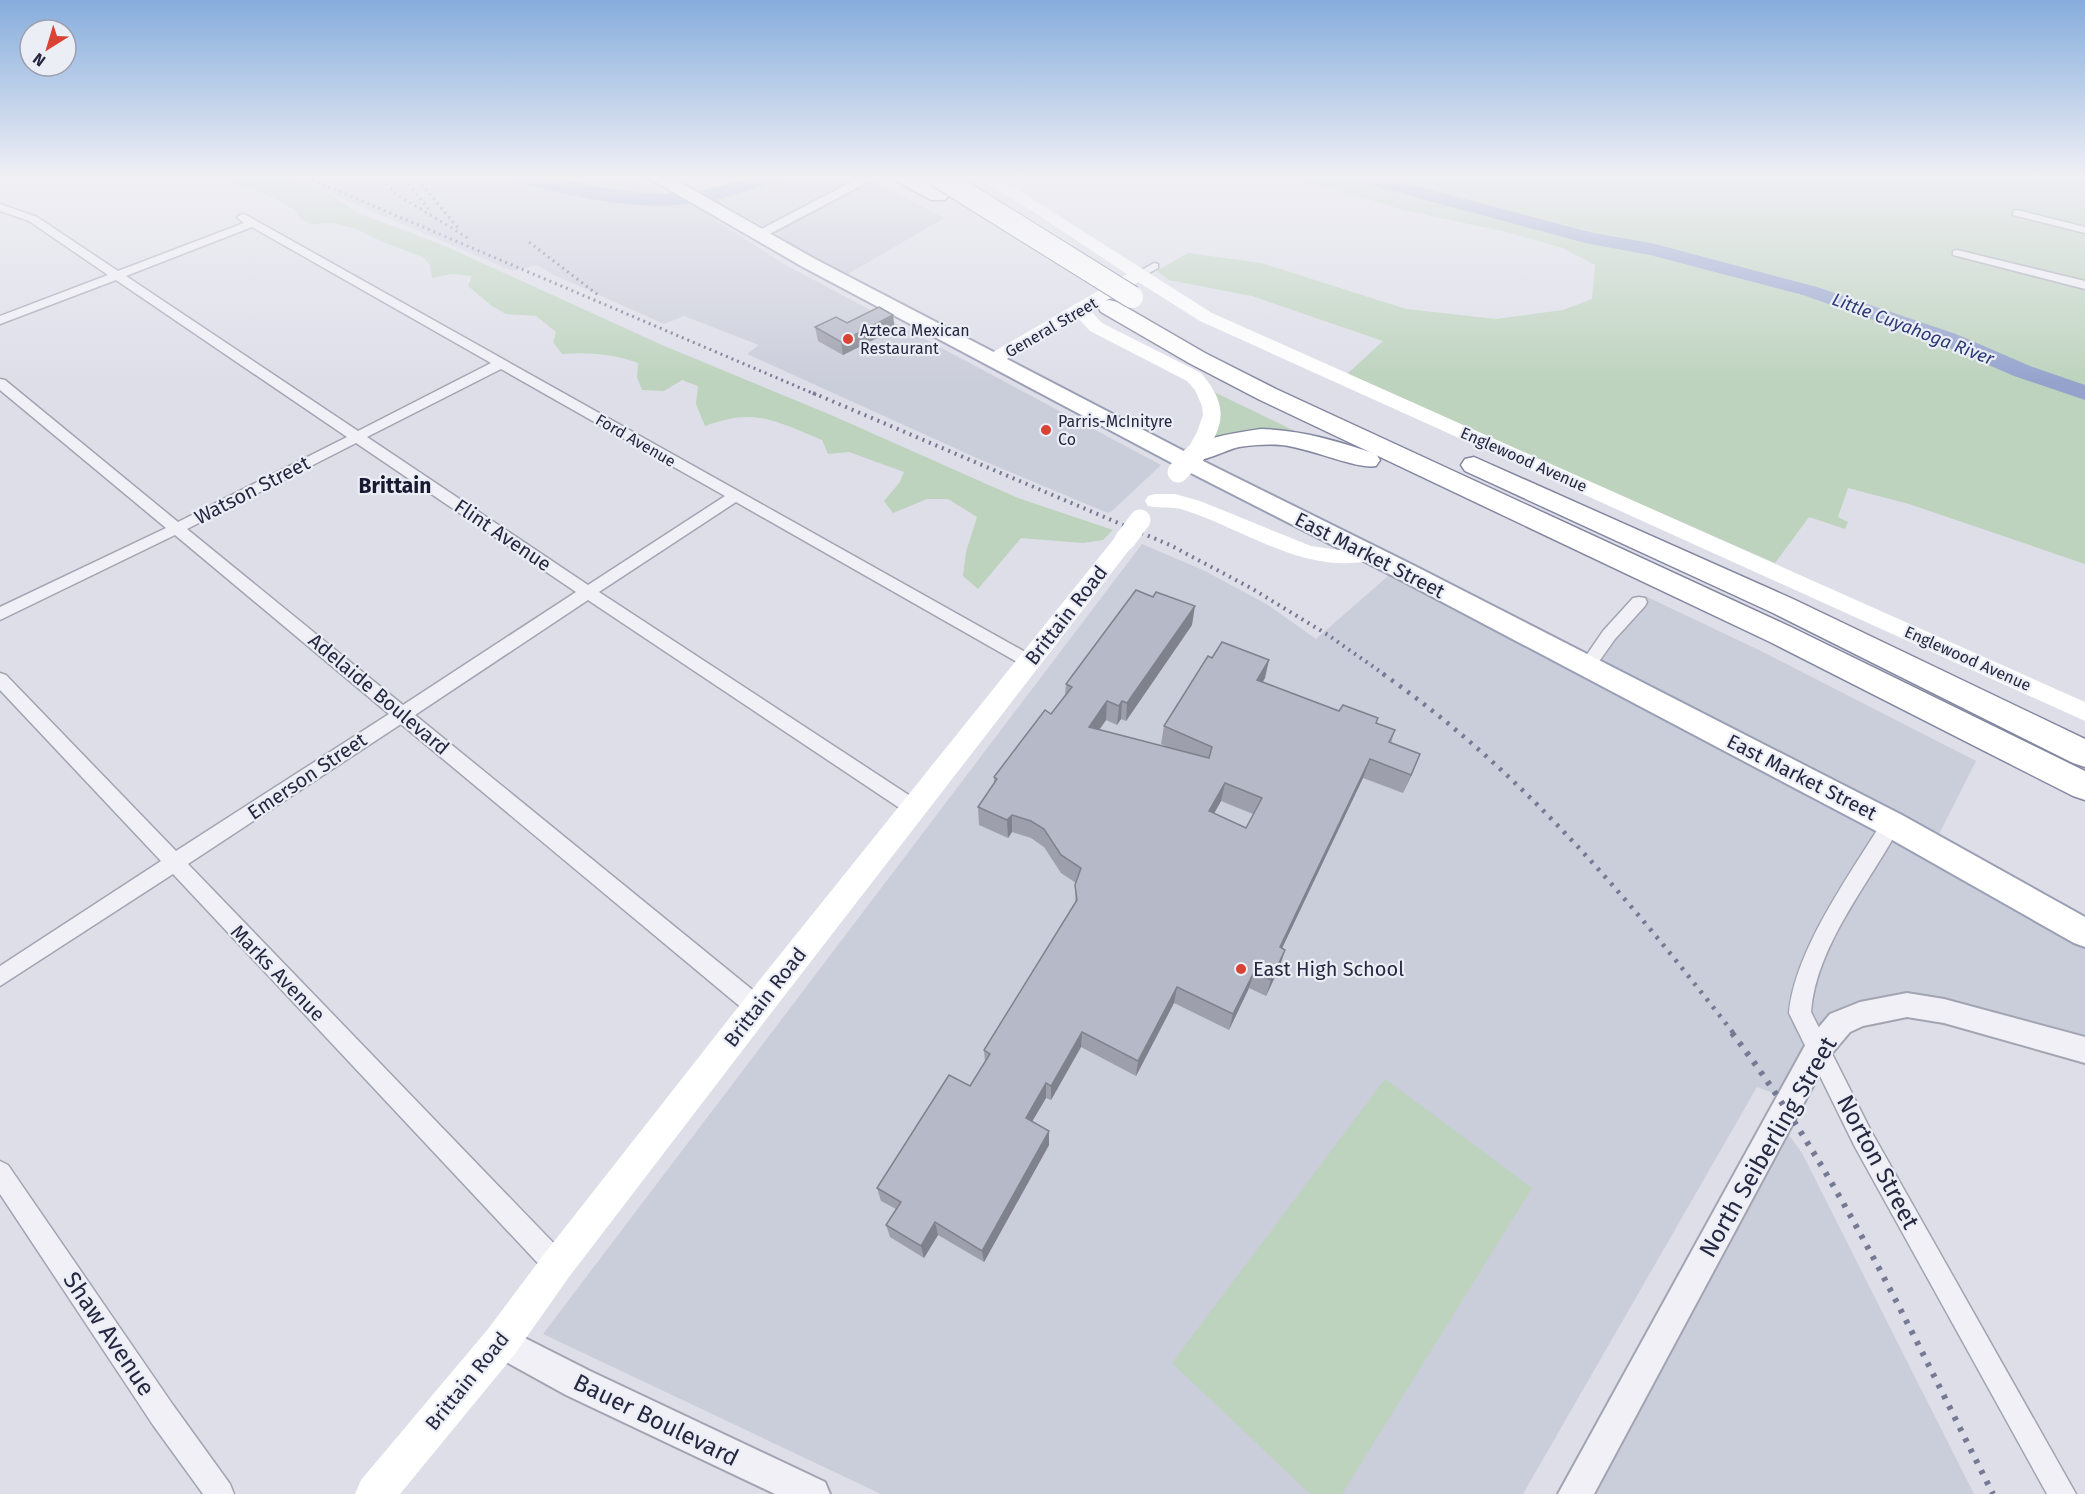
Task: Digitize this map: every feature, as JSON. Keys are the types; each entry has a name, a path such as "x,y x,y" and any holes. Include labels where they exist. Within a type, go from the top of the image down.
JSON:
{"highway":[{"path":"1041,245 1133,286 1188,353 1267,394 1847,666 2085,787"},
{"path":"1060,245 1133,286 1195,333 1283,378 1783,606 2085,754"},
{"path":"1194,377 1351,455"},
{"path":"1186,463 1230,440 1261,436 1295,439 1351,455 1402,474 1649,583 1847,666"}],"main road":[{"name":"East Market Street","path":"776,245 1195,466 1891,824 2085,933"},
{"name":"Englewood Avenue","path":"1083,245 1133,286 2085,712"},
{"name":"General Street","path":"994,359 1080,310 1133,286"},
{"path":"1080,310 1096,327 1121,342"},
{"path":"1025,342 1051,336 1073,335 1121,342"},
{"name":"Brittain Road","path":"375,1494 501,1342 557,1265 757,1007 1186,463 1213,421 1214,411 1210,399 1194,377 1121,342"},
{"path":"1155,501 1175,501 1193,506 1307,552 1338,557 1369,554"}],"street":[{"name":"Flint Avenue","path":"70,245 914,808"},
{"name":"Ford Avenue","path":"116,276 190,245"},
{"name":"Ford Avenue","path":"292,245 1030,662"},
{"path":"1958,253 2085,285"},
{"path":"0,320 116,276"},
{"name":"Watson Street","path":"0,614 178,528 502,363"},
{"name":"Adelaide Boulevard","path":"0,383 757,1007"},
{"name":"Emerson Street","path":"0,977 735,496"},
{"path":"1587,666 1609,635 1639,602"},
{"name":"Marks Avenue","path":"0,679 557,1265"},
{"name":"Norton Street","path":"1891,824 1809,970 1802,987 1800,1013 1863,1139 2062,1494"},
{"name":"North Seiberling Street","path":"1575,1494 1818,1049 1840,1023 1860,1014 1907,1005 1944,1011 2085,1050"},
{"name":"Shaw Avenue","path":"0,1173 220,1494"},
{"name":"Bauer Boulevard","path":"501,1342 578,1383 813,1494"}],"shaded area":[{"path":"451,245 754,245 784,264 1161,465 1108,513 979,459 747,354 759,345 684,316 664,324 552,274 537,265 513,271"},
{"path":"791,245 898,245 848,274"},
{"name":"East High School","path":"1142,544 1205,571 1268,605 1316,639 1395,570 1883,825 1802,970 1792,994 1795,1018 1812,1048 1783,1097 1757,1087 1523,1494 881,1494 543,1334"},
{"path":"1645,596 1761,651 1976,761 1934,844 1594,666"},
{"path":"1894,829 2085,937 2085,1046 1930,1005 1818,1039 1806,1015 1808,989"},
{"path":"1778,1120 1802,1153 1974,1494 1575,1494"}],"green space":[{"path":"390,245 445,246 662,345 831,415 1018,498 1113,530 1103,540 1083,543 1021,538 978,589 963,576 966,552 977,517 948,499 927,499 893,513 884,501 900,482 904,472 849,452 828,454 822,440 778,422 752,417 722,420 705,426 696,404 698,386 682,380 664,391 642,390 637,377 638,363 601,354 562,354 553,342 556,332 536,316 506,314 492,306 468,286 472,276 452,274 432,278 430,265 423,257"},
{"path":"1551,245 2085,245 2085,564 1909,504 1848,488 1838,517 1848,522 1845,529 1809,517 1775,563 1346,375 1383,341 1252,296 1169,280 1157,271 1188,253 1261,263 1406,309 1496,319 1563,310 1592,299 1595,265 1563,248"},
{"path":"1212,391 1299,433 1209,438"},
{"path":"1385,1079 1532,1188 1342,1494 1310,1494 1172,1363"}],"building":[{"path":"879,307 893,315 841,342 815,327 836,317 847,323"},
{"name":"East High School","path":"1136,590 1153,597 1156,592 1195,606 1127,703 1122,701 1119,706 1107,701 1089,727 1209,758 1212,747 1164,726 1208,656 1212,658 1222,642 1269,660 1257,680 1339,711 1343,705 1378,718 1376,723 1395,730 1389,742 1420,754 1411,775 1370,759 1280,947 1285,950 1271,980 1254,972 1233,1014 1177,987 1138,1061 1082,1032 1051,1086 1046,1083 1026,1118 1049,1131 982,1251 935,1222 921,1246 886,1225 901,1202 877,1188 949,1075 970,1086 990,1054 984,1050 1077,900 1075,885 1081,868 1061,855 1044,829 1031,821 1012,815 1007,820 978,807 997,779 994,777 1045,710 1051,714 1072,687 1066,684","holes":["1225,783 1262,798 1246,828 1209,811"]}],"waterway":[{"name":"Little Cuyahoga River","path":"1626,245 1651,249 1810,291 1948,339 2022,371 2085,393"}],"railway":[{"path":"465,245 817,395"},
{"path":"533,245 598,295"},
{"path":"813,393 1170,545 1251,588 1328,635 1385,675"},
{"path":"1383,674 1482,752 1572,840 1655,935 1734,1034"},
{"path":"1732,1033 1771,1086 1841,1199 1904,1316 1993,1494"}],"place":[{"name":"Azteca Mexican Restaurant","path":"848,339"},
{"name":"Parris-McInityre Co","path":"1046,430"},
{"name":"East High School","path":"1241,969"}],"district":[{"name":"Brittain","path":"395,486"}]}
